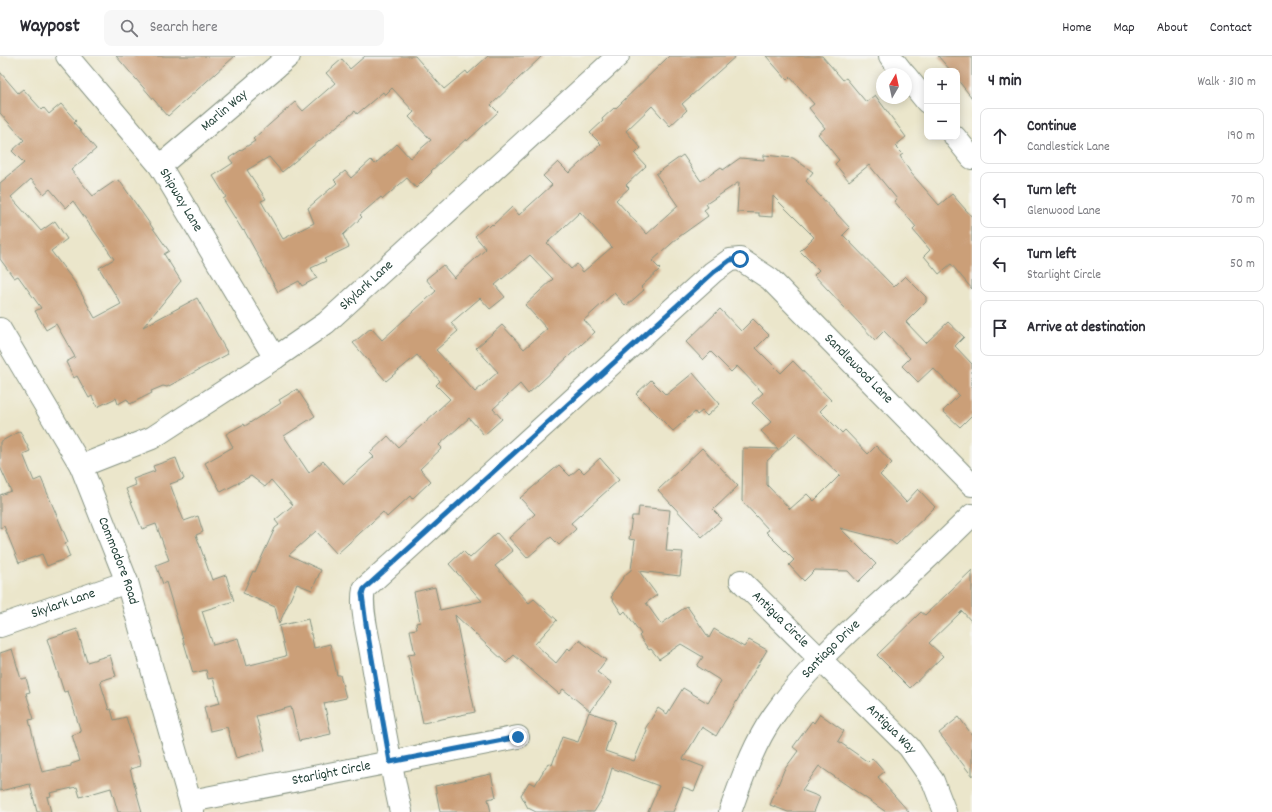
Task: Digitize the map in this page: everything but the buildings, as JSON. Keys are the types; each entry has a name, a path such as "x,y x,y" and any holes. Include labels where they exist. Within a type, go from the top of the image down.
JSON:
{"street":[{"name":"Shipway Lane","path":"67,56 160,166 275,358"},
{"name":"Marlin Way","path":"160,166 289,56"},
{"name":"Skylark Lane","path":"81,466 152,438 326,323 618,56"},
{"path":"890,56 899,68"},
{"path":"912,83 924,98"},
{"path":"958,140 971,155"},
{"name":"Sandlewood Lane","path":"390,762 363,600 364,589 366,586 714,272 730,260 740,259 770,279 972,485"},
{"name":"Commodore Road","path":"0,329 81,466 127,582 192,806"},
{"name":"Santiago Drive","path":"730,812 747,764 773,716 820,658 972,515"},
{"name":"Antigua Circle","path":"741,581 820,658"},
{"name":"Skylark Lane","path":"0,626 127,582"},
{"name":"Antigua Way","path":"820,658 910,747 934,781 945,812"},
{"name":"Starlight Circle","path":"192,806 390,762 518,737"},
{"path":"390,762 401,812"}],"route":[{"path":"518,737 390,762 366,624 362,594 364,589 714,272 730,260 740,259"}]}
